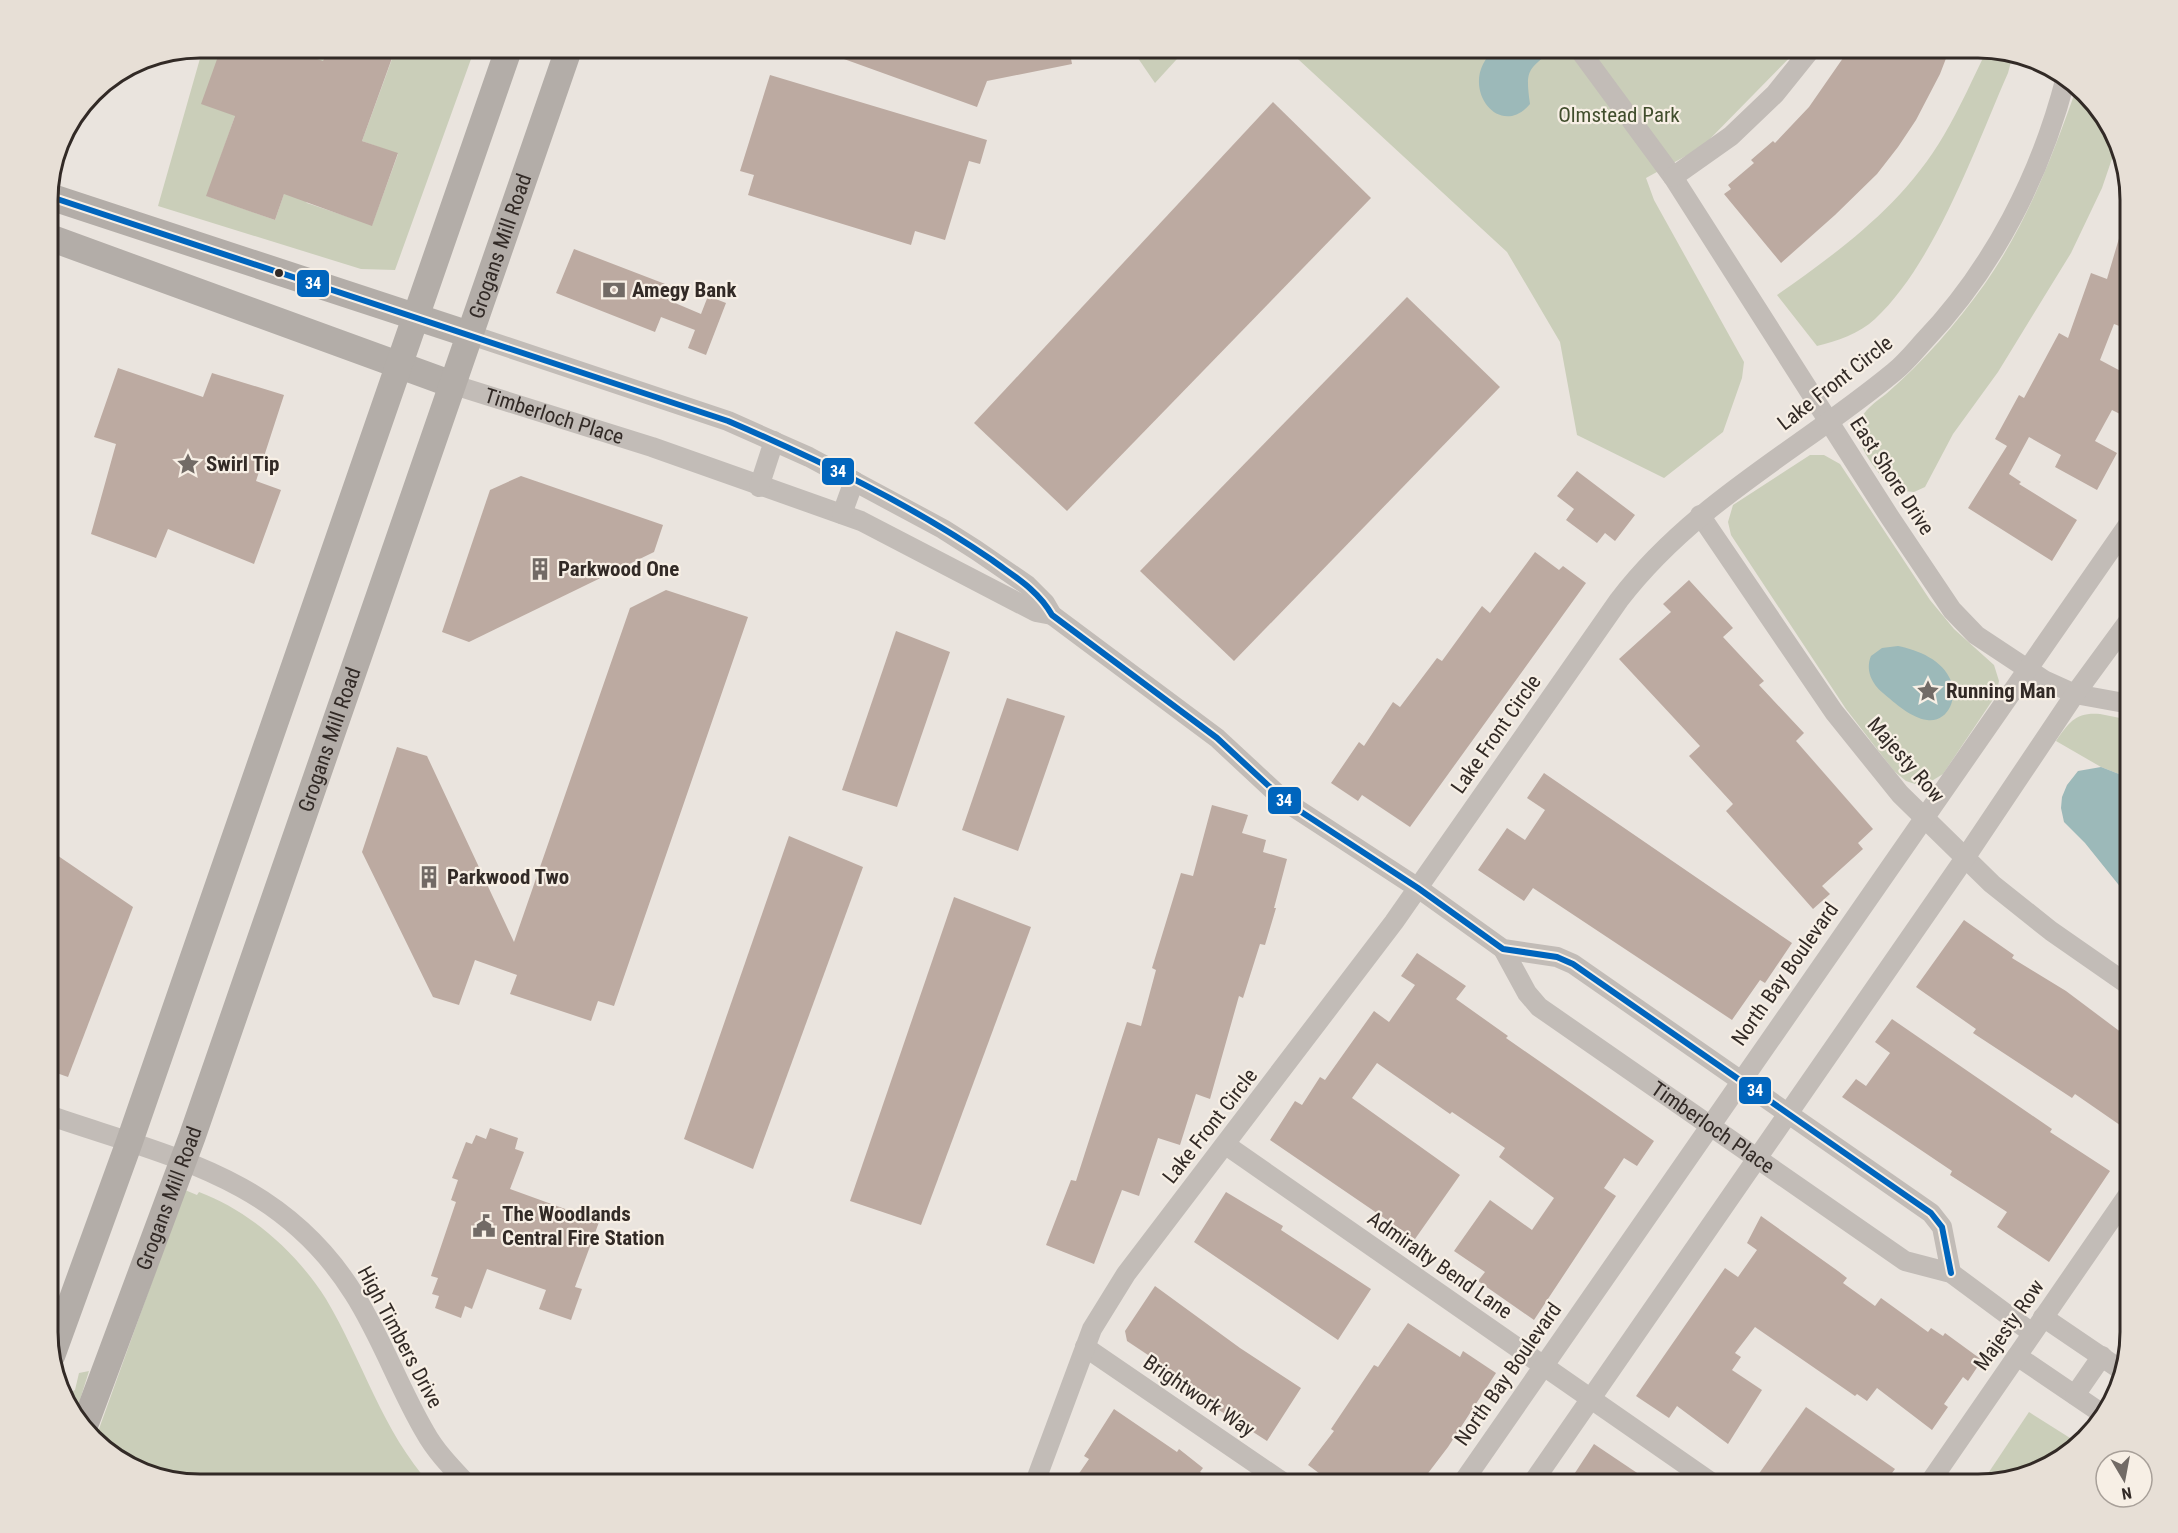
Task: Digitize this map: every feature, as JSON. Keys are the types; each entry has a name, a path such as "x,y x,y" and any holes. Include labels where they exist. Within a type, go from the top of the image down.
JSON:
{"main road":[{"path":"59,1336 129,1143 506,58"},
{"name":"Grogans Mill Road","path":"87,1418 183,1162 565,58"},
{"name":"Timberloch Place","path":"59,200 468,334"},
{"name":"Timberloch Place","path":"59,241 451,384"}],"street":[{"name":"East Shore Drive","path":"1585,58 1673,177 1828,421 1952,610 1976,635 2027,670 2075,694 2120,702"},
{"path":"1673,177 1731,135 1775,94 1804,58"},
{"name":"Lake Front Circle","path":"1038,1474 1092,1329 1146,1244 1226,1145 1418,888 1619,600 1665,547 1700,515 1896,371 1939,326 1980,272 2024,196 2056,117 2063,88"},
{"name":"Timberloch Place","path":"468,334 728,421 774,441 944,529 1002,567 1037,594 1052,615 1217,738 1278,796 1418,888 1503,949 1534,1004 1905,1261 1951,1273 2032,1334"},
{"name":"Timberloch Place","path":"451,384 652,447 759,487 861,521 1036,612 1052,615"},
{"path":"759,487 774,441"},
{"path":"842,514 854,482"},
{"path":"861,521 876,492"},
{"name":"Majesty Row","path":"1700,515 1856,741 1924,818 2024,911 2120,980"},
{"name":"North Bay Boulevard","path":"1469,1474 2120,536"},
{"path":"1539,1474 1965,858 2075,694 2120,633"},
{"name":"Timberloch Place","path":"1503,949 1557,957 1573,964 1936,1217 1942,1227 1951,1273"},
{"name":"High Timbers Drive","path":"59,1119 232,1180 264,1199 289,1218 324,1252 366,1315 425,1433 459,1474"},
{"name":"Admiralty Bend Lane","path":"1226,1145 1699,1474"},
{"name":"Majesty Row","path":"1936,1474 2120,1206"},
{"path":"2043,1317 2116,1366"},
{"name":"Brightwork Way","path":"1084,1347 1271,1474"},
{"path":"2017,1356 2097,1410"},
{"path":"2074,1395 2102,1356"}],"green space":[{"path":"200,58 223,58 235,116 207,196 275,220 289,179 307,203 372,225 398,154 362,141 392,59 389,58 471,58 395,270 361,269 158,206"},
{"path":"306,58 324,58 319,72"},
{"path":"1138,58 1178,58 1155,83"},
{"name":"Olmstead Park","path":"1297,58 1789,58 1702,147 1646,178 1654,200 1744,362 1742,378 1723,432 1664,478 1577,435 1560,342 1507,252"},
{"path":"1983,59 2011,62 1952,203 1935,236 1897,295 1875,319 1855,333 1817,346 1777,295 1847,243 1890,205 1928,160 1961,104"},
{"path":"2074,97 2096,121 2113,157 2102,188 2071,253 1998,372 1953,434 1925,487 1914,492 1892,490 1863,450 1858,432 1863,414 1913,369 1984,285 2026,214"},
{"path":"1810,455 1824,455 1840,464 1930,600 1954,629 1994,665 1999,681 1996,695 1943,774 1930,782 1915,784 1906,781 1894,771 1846,709 1731,535 1728,522 1733,505"},
{"path":"2092,714 2120,718 2120,775 2101,767 2056,741 2074,720"},
{"path":"185,1190 197,1195 199,1192 236,1210 271,1235 301,1266 326,1299 386,1419 422,1474 172,1472 129,1456 98,1431"},
{"path":"89,1371 78,1406 71,1392 75,1390 79,1373"},
{"path":"2029,1412 2071,1439 2041,1460 2006,1472 1988,1473"}],"water":[{"path":"1488,58 1542,58 1530,71 1528,83 1530,104 1517,114 1505,116 1494,112 1485,103 1480,90 1479,76"},
{"path":"1898,646 1929,657 1947,674 1953,688 1953,695 1950,708 1941,718 1927,720 1909,713 1883,693 1873,681 1869,671 1871,656 1882,648"},
{"path":"2101,767 2120,775 2120,887 2085,843 2064,822 2061,808 2062,797 2067,785 2078,771"}],"building":[{"path":"217,58 314,58 323,61 324,58 392,58 362,141 398,153 372,226 284,194 275,220 206,196 235,116 201,104"},
{"path":"841,58 1071,58 1072,64 987,81 977,107"},
{"path":"1843,58 1946,58 1916,120 1877,174 1781,263 1724,194 1731,189 1728,185 1754,163 1751,160 1773,141 1775,143 1809,107"},
{"path":"770,75 987,140 980,164 969,161 945,240 915,231 911,245 748,195 754,175 740,171"},
{"path":"1273,102 1371,198 1067,511 974,423"},
{"path":"2120,235 2120,326 2114,324 2100,360 2120,371 2120,414 2112,410 2095,441 2117,453 2097,490 2055,467 2061,455 2029,437 2009,474 2021,482 2019,484 2077,520 2052,561 1968,508 2007,446 1995,439 2019,395 2024,398 2059,333 2068,338 2091,273 2107,279"},
{"name":"Amegy Bank","path":"574,249 673,287 668,300 701,314 708,296 726,303 706,355 688,348 695,330 661,317 655,332 556,293"},
{"path":"1407,297 1500,387 1234,661 1140,571"},
{"path":"118,368 203,397 212,373 284,395 256,481 281,490 254,564 168,529 156,558 91,534 116,444 94,437"},
{"path":"1577,471 1635,515 1615,541 1605,533 1597,543 1566,520 1574,509 1557,496"},
{"name":"Parkwood One","path":"521,476 663,525 654,552 469,642 442,632 490,490"},
{"path":"1535,552 1559,570 1563,566 1586,583 1410,827 1362,795 1358,801 1331,783 1359,742 1364,746 1393,702 1400,707 1437,658 1442,661 1482,606 1490,613"},
{"path":"1689,580 1733,628 1723,637 1764,681 1759,685 1804,733 1796,741 1873,829 1858,843 1863,849 1822,886 1830,894 1813,909 1726,811 1733,804 1689,756 1700,746 1619,659 1671,612 1663,604"},
{"path":"666,590 748,617 614,1006 598,1001 591,1021 510,994 517,975 475,960 459,1005 433,997 362,852 397,747 427,756 514,942 630,608"},
{"path":"896,631 950,652 897,807 842,790"},
{"path":"1007,698 1065,716 1018,851 962,830"},
{"path":"1544,773 1792,943 1765,983 1760,980 1732,1020 1533,888 1524,901 1478,870 1507,828 1525,840 1545,810 1527,798"},
{"path":"1212,805 1248,815 1242,833 1266,840 1263,852 1287,859 1274,908 1276,908 1265,945 1260,944 1243,998 1239,996 1210,1099 1196,1094 1180,1145 1158,1138 1139,1196 1122,1190 1094,1264 1046,1245 1071,1180 1076,1181 1127,1022 1141,1026 1156,970 1152,968 1181,873 1193,876"},
{"path":"789,836 863,867 753,1169 684,1139"},
{"path":"59,857 133,907 68,1077 59,1074"},
{"path":"954,897 1031,927 921,1225 850,1201"},
{"path":"1964,920 2014,955 2012,958 2066,991 2120,1032 2120,1125 2075,1094 2072,1098 1973,1033 1976,1029 1916,987"},
{"path":"1417,953 1466,986 1456,999 1508,1036 1506,1038 1654,1141 1637,1166 1624,1158 1604,1188 1616,1196 1534,1320 1478,1281 1485,1272 1454,1251 1490,1200 1532,1230 1554,1198 1499,1157 1505,1148 1452,1112 1450,1114 1377,1063 1352,1098 1460,1175 1415,1239 1270,1140 1295,1101 1302,1105 1320,1077 1325,1080 1374,1011 1389,1022 1415,985 1401,976"},
{"path":"1892,1019 2052,1129 2050,1132 2110,1171 2049,1262 1997,1227 2007,1212 1950,1175 1952,1171 1842,1097 1856,1079 1866,1086 1890,1053 1875,1042"},
{"path":"490,1128 518,1138 515,1149 524,1152 510,1189 579,1214 582,1207 602,1214 575,1287 582,1289 571,1320 539,1309 546,1290 487,1269 472,1309 465,1306 461,1318 435,1308 439,1296 432,1294 438,1278 431,1276 456,1202 451,1200 458,1180 452,1178 466,1142 472,1144 476,1135 486,1139"},
{"path":"1226,1192 1283,1226 1281,1230 1371,1289 1338,1340 1194,1242"},
{"path":"1761,1216 1847,1278 1843,1283 1875,1306 1881,1298 1928,1332 1931,1328 1943,1336 1945,1333 1982,1360 1968,1381 1963,1377 1944,1404 1948,1407 1932,1430 1877,1388 1867,1401 1857,1394 1855,1396 1755,1327 1735,1353 1741,1357 1732,1370 1762,1390 1728,1444 1677,1406 1669,1418 1636,1396 1725,1268 1738,1277 1757,1250 1747,1243"},
{"path":"1155,1286 1240,1348 1301,1388 1267,1441 1177,1383 1179,1380 1149,1360 1151,1357 1127,1341 1125,1331"},
{"path":"1408,1323 1460,1357 1463,1351 1496,1373 1448,1447 1427,1474 1320,1474 1308,1465 1334,1431 1331,1429 1374,1365 1378,1367"},
{"path":"1806,1407 1895,1469 1891,1474 1759,1474"},
{"path":"1114,1409 1177,1452 1179,1449 1203,1468 1200,1472 1203,1474 1079,1474 1089,1459 1084,1456"},
{"path":"1594,1444 1639,1474 1574,1474"}],"transit line":[{"name":"34","path":"59,200 728,421 830,467 929,520 1017,578 1040,598 1052,615 1217,738 1286,802 1418,888 1503,949 1557,957 1573,964 1931,1213 1942,1227 1951,1273"}],"place":[{"name":"Amegy Bank","path":"614,290"},
{"name":"Swirl Tip","path":"188,464"},
{"name":"Parkwood One","path":"540,569"},
{"name":"Running Man","path":"1928,691"},
{"name":"Parkwood Two","path":"429,877"},
{"name":"The Woodlands Central Fire Station","path":"484,1226"}]}
